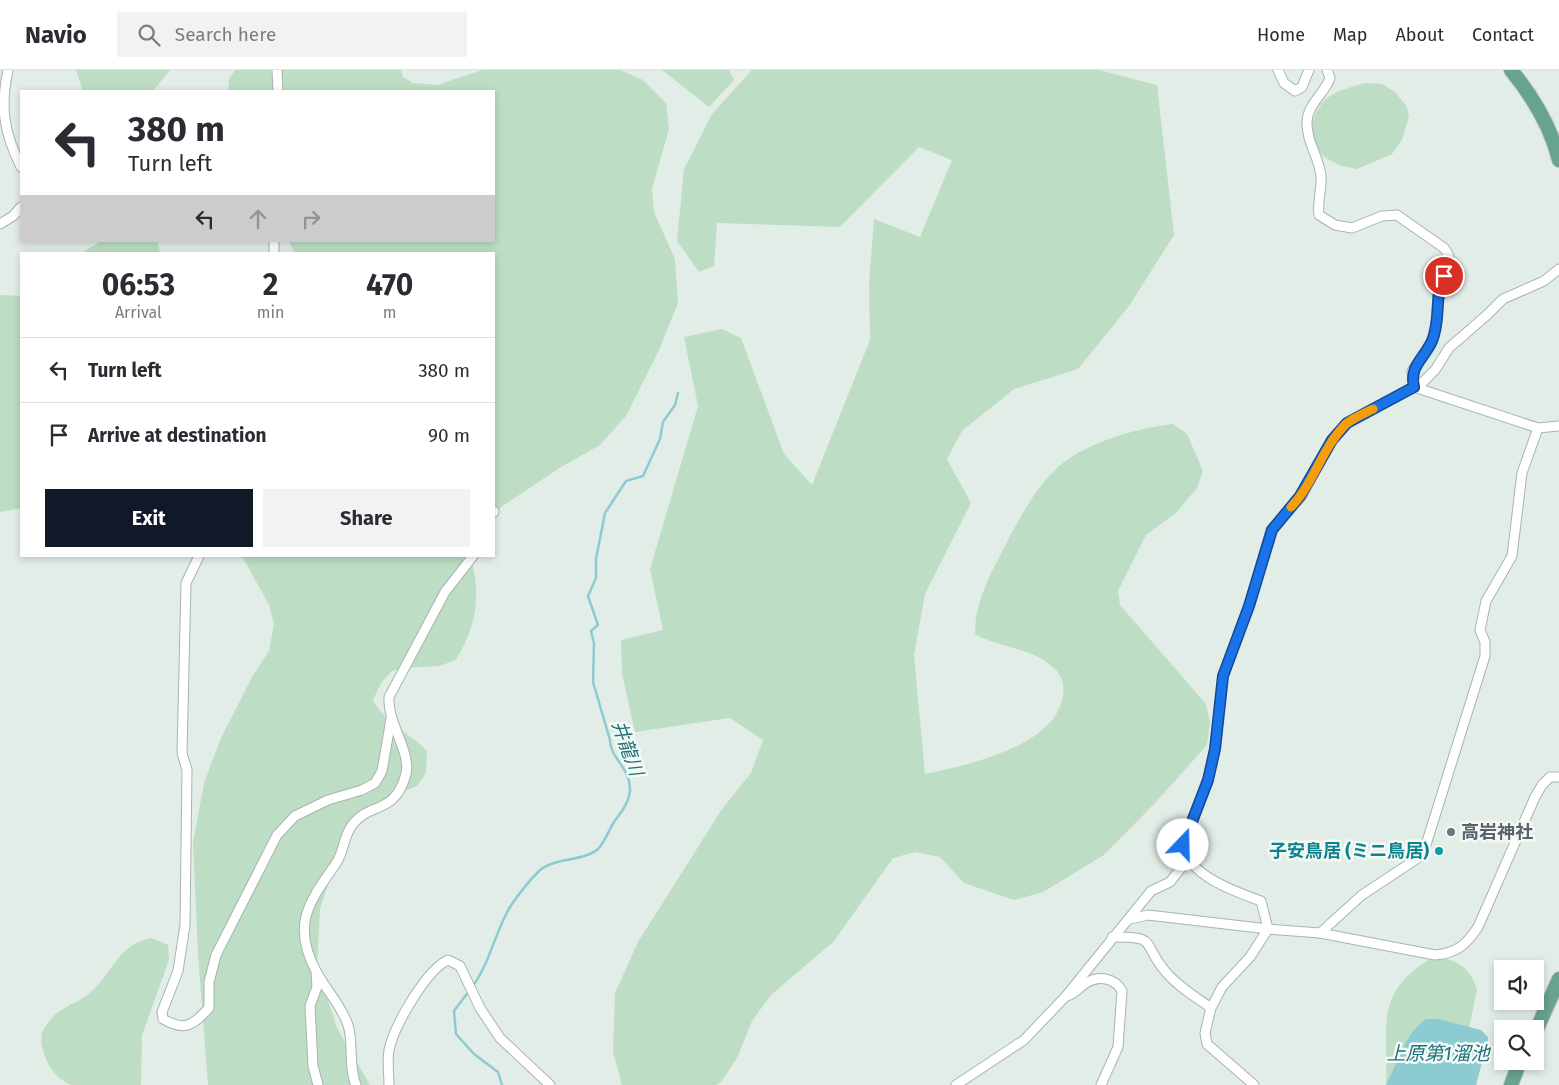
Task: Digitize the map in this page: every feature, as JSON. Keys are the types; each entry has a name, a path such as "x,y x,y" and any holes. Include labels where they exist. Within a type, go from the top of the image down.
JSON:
{"main road":[{"path":"1511,70 1537,106 1547,124 1559,160"},
{"path":"1540,1020 1559,979"},
{"path":"1511,1085 1517,1070"}],"street":[{"path":"8,70 4,88 4,122 12,149 20,164"},
{"path":"278,70 278,90"},
{"path":"1278,70 1284,83 1295,91 1302,87 1309,70"},
{"path":"1327,70 1330,78 1327,88 1312,105 1307,120 1310,142 1321,177 1319,215 1335,225 1352,228 1382,216 1397,215 1444,248 1448,254 1450,262 1438,289 1437,319 1432,341 1412,371 1416,387"},
{"path":"0,224 13,216 20,208"},
{"path":"1254,1085 1207,1044 1205,1033 1212,1008 1222,987 1250,957 1268,929 1261,901 1223,887 1204,873 1189,858 1183,845 1208,780 1215,749 1223,676 1249,606 1272,530 1300,496 1332,440 1347,423 1416,387 1435,370 1449,348 1503,299 1544,282 1559,269"},
{"path":"1416,387 1538,428 1559,426"},
{"path":"1320,933 1362,895 1418,858 1424,851 1486,656 1486,642 1480,630 1486,601 1512,556 1522,473 1538,428"},
{"path":"199,557 186,583 182,753 187,770 185,925 178,972 162,1012 163,1019 176,1026 183,1026 196,1022 209,1008 209,982 216,955 277,835 295,816 328,800 362,790 375,783 382,771 391,719"},
{"path":"318,1085 313,1066 310,1006 317,987 316,972 304,928 306,910 322,880 338,861 352,825 360,817 386,805 392,800 406,771 405,759 388,709 389,697 446,592 472,557"},
{"path":"1130,919 1148,915 1320,933 1435,955 1449,954 1468,942 1478,927 1542,784 1550,777 1559,777"},
{"path":"956,1085 1024,1040 1066,996 1151,891 1170,882 1189,858"},
{"path":"1112,937 1135,936 1144,940 1149,944 1164,971 1212,1008"},
{"path":"389,1085 389,1050 403,1017 431,974 440,964 448,960 460,966 480,1008 500,1038 550,1085"},
{"path":"316,972 341,1008 349,1028 353,1077 356,1085"},
{"path":"1066,996 1076,992 1090,981 1106,979 1119,985 1122,991 1118,1047 1100,1085"}],"green space":[{"path":"76,70 170,70 154,90 83,90"},
{"path":"235,70 401,70 403,77 413,83 437,85 482,70 620,70 643,80 666,103 669,129 652,189 654,212 675,259 678,303 659,350 626,416 600,445 561,467 495,511 495,252 294,252 289,242 495,242 495,90 228,90 229,79"},
{"path":"662,70 729,70 734,80 709,107"},
{"path":"752,70 1099,70 1157,85 1174,235 1129,306 1078,369 1014,389 962,431 947,459 971,503 925,594 914,655 925,774 985,759 1007,751 1027,741 1044,728 1056,714 1063,696 1062,680 1057,671 1039,657 975,634 977,612 983,592 1025,509 1054,471 1065,461 1093,445 1142,429 1158,426 1173,424 1187,434 1203,471 1197,488 1177,512 1146,535 1118,591 1120,605 1206,704 1210,722 1207,745 1156,802 1104,855 1043,892 1014,900 964,883 940,857 915,852 893,858 834,941 771,995 752,1021 737,1058 721,1082 716,1085 622,1085 613,1052 615,993 638,942 722,809 751,773 763,740 730,718 635,732 622,674 621,640 663,630 650,569 698,406 684,337 722,329 741,338 784,454 812,485 870,340 869,284 874,219 920,237 952,160 919,147 840,227 717,223 714,266 699,272 677,241 684,169 712,114"},
{"path":"1365,83 1382,84 1395,92 1407,107 1409,117 1402,140 1392,154 1357,169 1339,165 1323,156 1307,138 1320,106 1326,100 1341,91"},
{"path":"99,242 158,242 160,252 83,252"},
{"path":"0,295 20,296 20,508 0,512"},
{"path":"243,557 471,557 476,584 475,610 469,634 456,660 439,666 404,668 392,671 381,683 373,700 384,715 427,751 426,773 417,786 378,802 362,815 341,845 320,909 317,966 337,1028 370,1085 208,1085 198,955 193,843 204,783 221,738 252,677 269,651 274,624 269,605"},
{"path":"152,938 168,945 169,960 142,1035 141,1085 72,1085 65,1082 48,1064 41,1040 44,1028 59,1012 91,992 117,959 131,946"},
{"path":"1433,957 1449,959 1467,970 1477,990 1457,1085 1386,1085 1386,1028 1392,998 1400,984"}],"water":[{"name":"上原第1溜池","path":"1426,1019 1438,1019 1481,1030 1488,1037 1476,1085 1386,1085 1402,1049 1418,1025"}],"waterway":[{"name":"井龍川","path":"472,987 483,968 513,902 539,871 545,867 553,863 586,856 599,848 628,799 630,791 627,776 613,753 593,682 594,643 591,631 598,625 588,596 596,578 596,559 605,513 626,481 643,476 660,439 663,422 675,405 678,393"},
{"name":"井龍川","path":"469,991 454,1011 456,1034 474,1054 498,1072 502,1085"}],"slow traffic":[{"path":"1291,507 1300,496 1332,440 1347,423 1373,409"}],"place":[{"name":"高岩神社","path":"1451,832"},
{"name":"子安鳥居 (ミニ鳥居)","path":"1439,851"}],"route":[{"path":"1183,845 1208,780 1215,749 1223,676 1249,606 1267,541 1272,530 1277,521 1300,496 1332,440 1347,423 1414,387 1412,371 1432,341 1437,319 1438,289 1444,276"}]}
